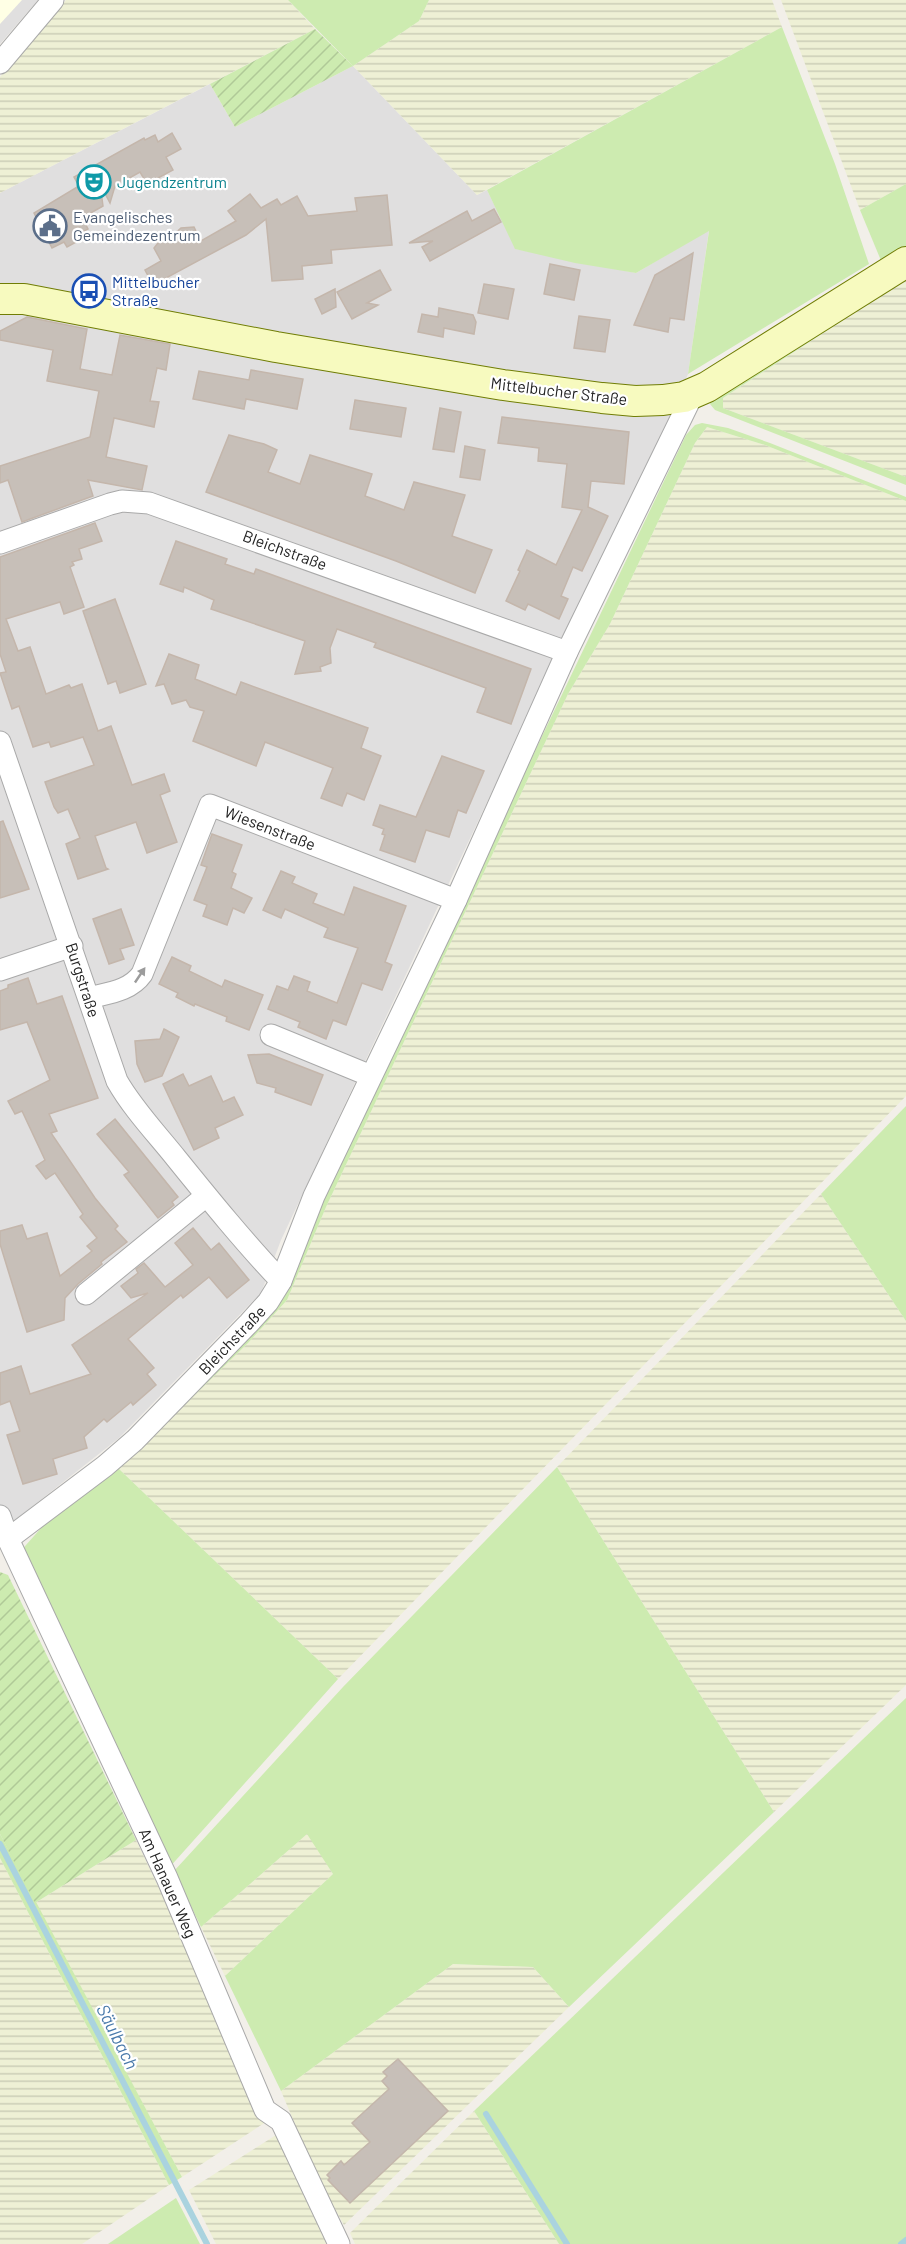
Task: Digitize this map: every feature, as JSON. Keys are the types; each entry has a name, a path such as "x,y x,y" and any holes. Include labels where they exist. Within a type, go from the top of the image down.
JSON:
{"main road":[{"name":"Mittelbucher Straße","path":"0,299 24,299 266,345 503,385 634,401 675,399 693,394 746,364 906,262"}],"street":[{"path":"0,63 53,0"},
{"name":"Bleichstraße","path":"8,1539 105,1466 135,1440 249,1323 268,1302 281,1281 314,1196 456,900 567,652 693,394"},
{"name":"Bleichstraße","path":"0,543 110,504 122,501 149,503 567,652"},
{"name":"Burgstraße","path":"0,742 72,946 113,1071 123,1091 206,1196 252,1251 281,1281"},
{"name":"Wiesenstraße","path":"88,998 127,987 136,982 142,974 210,805 456,900"},
{"path":"0,970 72,946"},
{"path":"271,1035 371,1076"},
{"path":"86,1294 206,1196"},
{"name":"Am Hanauer Weg","path":"0,1516 8,1539 167,1878 265,2110 282,2121 339,2244"}],"shaded area":[{"path":"0,0 38,0 0,44"},
{"path":"0,0 22,0 0,24"},
{"path":"66,0 288,0 315,29 0,193 0,77"},
{"path":"429,0 772,0 782,27 477,195 353,66 419,21"},
{"path":"781,0 906,0 906,184 860,210"},
{"path":"353,66 477,195 487,190 516,249 636,273 709,230 688,374 661,437 281,1240 261,1293 119,1438 0,1532 0,193 210,84 235,127"},
{"path":"906,279 906,477 723,408 723,398"},
{"path":"707,427 765,445 906,501 906,1096 338,1679 119,1469 248,1343 287,1300 326,1207 568,694 610,624 695,443"},
{"path":"821,1194 906,1321 906,1685 774,1812 557,1467"},
{"path":"308,1833 333,1874 225,1976 201,1927"},
{"path":"136,1840 269,2120 182,2177 35,1903"},
{"path":"0,1858 169,2185 82,2244 0,2244"},
{"path":"453,1964 533,1967 569,2007 344,2225 318,2179 281,2091"},
{"path":"474,2111 559,2244 355,2244 350,2233"},
{"path":"276,2135 328,2244 216,2244 189,2190"}],"green space":[{"path":"288,0 429,0 419,21 353,66"},
{"path":"782,27 835,164 869,264 688,374 709,231 636,273 575,263 515,249 487,190"},
{"path":"315,29 353,66 235,127 210,84"},
{"path":"906,184 906,248 882,263 860,210"},
{"path":"906,279 723,398 723,408 906,477 906,485 715,410 710,404 712,396"},
{"path":"702,423 728,428 770,443 906,497 906,501 765,445 707,427 695,443 610,624 568,694 326,1207 287,1300 248,1343 119,1469 338,1679 168,1869 18,1554 42,1527 116,1467 259,1325 686,435 695,425"},
{"path":"906,1106 906,1321 821,1194"},
{"path":"557,1467 774,1812 569,2007 533,1967 453,1964 281,2091 225,1976 333,1874 307,1834 201,1927 174,1871 343,1687"},
{"path":"0,1572 8,1575 136,1840 35,1903 0,1834"},
{"path":"906,1698 906,2244 559,2244 474,2111"},
{"path":"0,1834 182,2177 169,2185 0,1858"},
{"path":"176,2198 200,2244 108,2244"}],"building":[{"path":"172,133 181,149 166,157 173,170 147,184 140,172 115,186 110,203 100,184 103,206 87,215 90,221 85,223 88,229 78,235 80,240 67,247 64,242 52,248 34,213 79,186 74,177 144,138 145,140 155,135 158,142"},
{"path":"250,194 261,208 277,199 281,205 297,196 308,216 357,211 355,198 387,195 392,245 331,250 332,263 302,266 303,279 272,281 266,219 246,235 153,285 145,270 161,261 154,248 162,238 172,236 181,228 194,227 201,241 236,221 228,211"},
{"path":"494,209 501,222 430,261 422,247 433,241 409,243 467,211 472,221"},
{"path":"693,253 684,320 670,318 668,332 634,325 655,275"},
{"path":"550,264 580,270 574,300 544,294"},
{"path":"380,270 391,290 367,303 378,305 352,319 337,292"},
{"path":"484,284 514,289 508,319 478,313"},
{"path":"335,289 336,307 322,314 315,299"},
{"path":"439,308 473,315 476,322 474,334 444,328 443,337 418,332 422,314 438,317"},
{"path":"579,316 610,320 605,352 574,348"},
{"path":"27,317 87,329 80,369 112,375 120,335 170,344 166,370 157,368 150,401 159,402 154,427 114,418 106,457 147,466 142,490 88,480 93,496 22,522 8,480 0,483 0,466 90,437 99,391 47,381 53,350 0,340 0,331"},
{"path":"251,370 303,379 297,409 246,399 244,409 193,399 199,371 249,380"},
{"path":"355,400 406,408 401,437 350,429"},
{"path":"440,408 461,412 454,452 433,449"},
{"path":"502,417 629,432 624,484 591,481 588,507 608,516 582,571 573,567 561,596 568,599 559,619 528,604 525,610 506,601 527,550 556,565 582,510 562,507 567,464 538,461 539,448 498,443"},
{"path":"229,435 264,444 277,450 268,472 300,484 310,455 372,474 365,496 404,510 414,482 465,495 452,536 492,550 475,593 396,561 206,492"},
{"path":"465,446 485,450 480,480 460,477"},
{"path":"95,523 102,541 79,549 82,559 72,562 74,565 70,567 84,607 64,614 60,602 6,619 18,651 30,647 46,694 69,685 71,688 82,684 98,731 111,726 132,785 164,774 170,791 160,795 177,842 147,853 136,822 95,836 108,869 78,879 66,844 80,838 68,809 58,813 54,807 45,782 94,765 83,737 51,747 49,742 33,747 19,706 12,709 0,673 6,672 0,654 0,557"},
{"path":"176,541 227,559 225,564 254,574 256,569 531,669 511,724 477,712 486,688 374,647 376,643 337,629 330,648 331,663 320,667 321,671 295,674 305,641 211,609 214,600 184,587 183,592 160,584"},
{"path":"115,599 146,684 120,693 116,681 108,684 83,611"},
{"path":"169,654 199,665 195,679 236,695 241,682 368,728 361,748 381,756 364,800 347,793 342,806 321,798 333,768 265,742 256,766 193,741 204,711 190,707 186,700 172,704 164,684 156,686"},
{"path":"442,756 484,771 466,813 458,810 449,837 426,830 415,862 380,850 385,835 382,834 384,829 373,825 380,805 416,817"},
{"path":"3,821 29,889 0,898 0,822"},
{"path":"212,834 242,845 232,872 236,874 231,888 252,898 244,913 233,908 227,925 203,916 207,905 194,900 207,867 201,865"},
{"path":"281,871 295,877 292,883 317,894 313,903 344,915 354,887 406,906 385,962 392,965 382,990 362,983 346,1025 333,1020 326,1039 298,1027 300,1022 268,1009 277,986 288,990 294,976 310,982 307,991 337,1003 358,948 324,937 328,928 285,909 281,918 263,910"},
{"path":"121,909 134,945 120,949 124,959 109,964 93,919"},
{"path":"172,957 191,966 189,971 222,987 225,980 263,995 249,1030 226,1021 227,1017 195,1004 194,1006 176,997 178,993 159,984"},
{"path":"28,978 37,1004 62,996 98,1098 49,1114 57,1131 51,1133 95,1198 118,1226 115,1229 127,1242 101,1262 102,1264 65,1298 64,1320 27,1332 0,1244 0,1231 22,1225 27,1239 47,1233 60,1276 92,1251 87,1246 97,1238 80,1217 83,1214 55,1173 46,1179 36,1166 45,1160 22,1111 15,1114 8,1101 50,1080 27,1022 0,1030 0,991 8,988 8,985"},
{"path":"164,1029 179,1037 162,1076 145,1082 137,1064 135,1041 160,1039"},
{"path":"269,1054 323,1075 311,1105 275,1092 276,1088 257,1083 248,1055"},
{"path":"183,1074 189,1086 211,1076 223,1102 234,1097 243,1115 215,1128 219,1138 194,1150 163,1084"},
{"path":"115,1119 178,1197 172,1202 174,1205 158,1218 124,1175 129,1172 97,1134"},
{"path":"193,1228 211,1250 219,1243 249,1280 227,1298 209,1277 183,1298 181,1295 128,1339 154,1368 147,1374 156,1385 133,1405 131,1402 107,1422 104,1419 84,1437 87,1448 53,1459 57,1474 23,1484 7,1435 20,1431 10,1401 0,1405 0,1373 21,1366 30,1394 91,1374 72,1345 148,1293 131,1298 121,1286 138,1273 136,1269 144,1263 165,1287 193,1265 175,1243"},
{"path":"398,2059 448,2111 350,2203 328,2180 330,2178 327,2175 341,2161 344,2165 370,2142 352,2123 389,2089 382,2081 387,2076 383,2072"}],"waterway":[{"name":"Säulbach","path":"0,1844 207,2244"},
{"path":"486,2114 567,2244"},
{"path":"901,2244 906,2240"}],"place":[{"name":"Jugendzentrum","path":"94,182"},
{"name":"Evangelisches Gemeindezentrum","path":"50,226"},
{"name":"Mittelbucher Straße","path":"89,291"}]}
